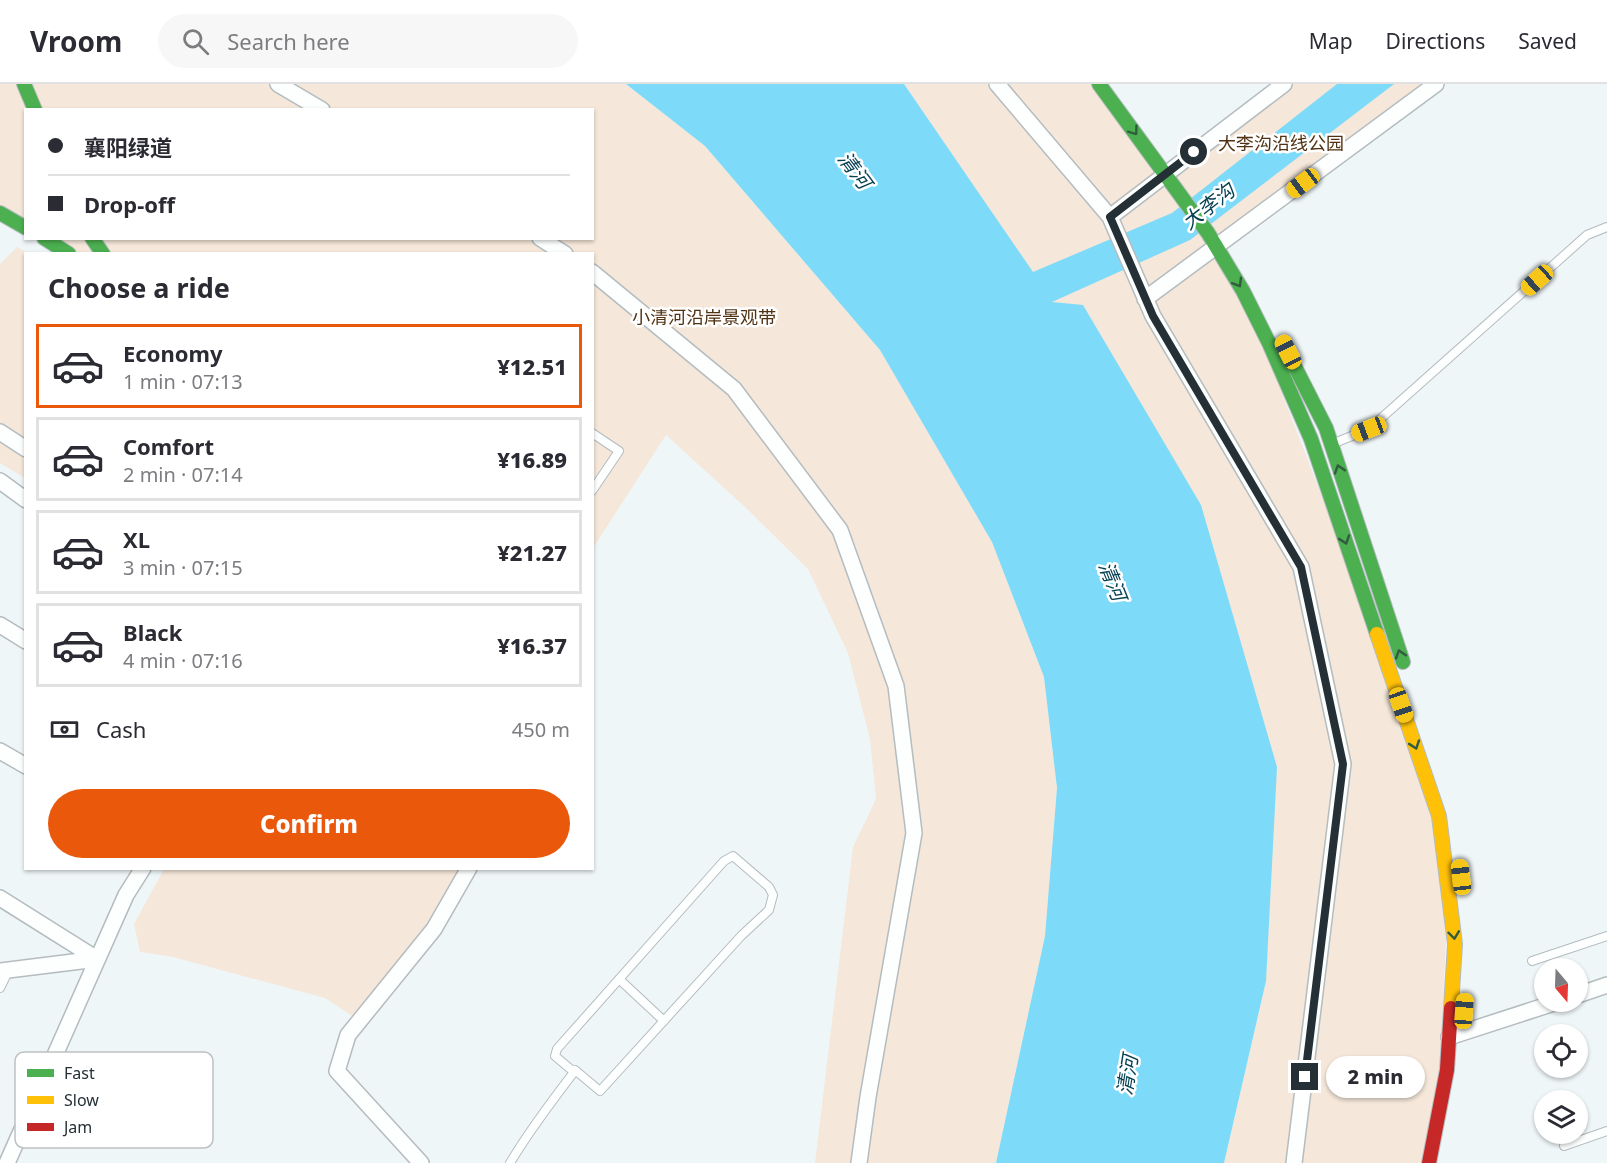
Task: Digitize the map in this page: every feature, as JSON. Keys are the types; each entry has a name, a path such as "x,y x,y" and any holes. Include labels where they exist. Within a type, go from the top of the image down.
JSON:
{"main road":[{"path":"24,84 34,108"},
{"path":"1099,84 1174,171 1218,237 1250,277 1326,428 1408,678"},
{"path":"1196,193 1269,343 1311,439 1439,816 1455,944 1459,1083"},
{"path":"0,213 24,227"},
{"path":"47,240 66,252"},
{"path":"1429,1163 1456,1036 1468,965"}],"street":[{"path":"278,84 319,108"},
{"path":"997,84 1113,223 1153,316 1301,567 1343,764 1294,1163"},
{"path":"1113,223 1174,171 1284,84"},
{"path":"1144,295 1218,237 1436,84"},
{"path":"543,240 562,252"},
{"path":"594,274 734,389 840,530 896,686 914,833 858,1163"},
{"path":"0,432 24,448"},
{"path":"0,482 24,499"},
{"path":"0,625 24,640"},
{"path":"0,751 24,765"},
{"path":"56,1052 126,895 142,870"},
{"path":"421,1163 337,1071 348,1035 434,929 468,870"},
{"path":"0,898 97,959"},
{"path":"3,973 97,959"},
{"path":"1588,992 1607,985"},
{"path":"1456,1036 1534,1010"},
{"path":"7,1163 15,1145"}],"lane":[{"path":"1331,444 1369,429 1587,235 1607,227"},
{"path":"594,435 619,451 594,486"},
{"path":"733,856 769,887 773,895 769,910 741,936 664,1021 600,1091 555,1056 557,1049 724,861 733,856"},
{"path":"1532,961 1607,936"},
{"path":"0,988 3,973"},
{"path":"619,979 664,1021"},
{"path":"510,1163 525,1138 574,1072"},
{"path":"1564,1146 1607,1131"}],"green space":[{"name":"小清河沿岸景观带","path":"0,84 626,84 705,146 880,350 992,542 1044,677 1057,788 1045,936 996,1163 815,1163 853,847 876,799 870,739 848,653 808,569 745,507 666,435 594,546 594,252 66,252 46,240 594,240 594,108 24,108 24,227 0,213"},
{"name":"大李沟沿线公园","path":"904,84 1099,84 1166,173 1284,84 1436,84 1227,239 1226,249 1445,814 1446,941 1435,1163 1224,1163 1266,981 1051,303"},
{"path":"17,247 26,252 24,252 24,477 0,463 0,264"},
{"path":"163,870 468,870 360,1021 325,998 173,957 140,952 134,924"}],"water":[{"path":"626,84 904,84 1033,272 1172,213 1337,84 1394,84 1190,240 1052,302 1083,305 1201,505 1277,767 1266,981 1224,1163 996,1163 1045,936 1057,788 1044,677 992,542 880,350 705,146"}],"traffic: fast":[{"path":"24,84 34,108"},
{"path":"1099,84 1208,233 1243,291 1269,343 1311,439 1377,634"},
{"path":"0,213 24,227"},
{"path":"47,240 66,252"},
{"path":"93,240 102,252"},
{"path":"1295,367 1326,428 1403,662"}],"traffic: slow":[{"path":"1377,634 1439,816 1455,944 1451,1008"}],"traffic: jam":[{"path":"1429,1163 1447,1070 1451,1008"}],"route":[{"path":"1194,152 1110,217 1153,316 1301,567 1343,764 1305,1077"}],"water label":[{"name":"清河","path":"855,170"},
{"name":"大李沟","path":"1208,206"},
{"name":"清河","path":"1113,581"},
{"name":"清河","path":"1127,1075"}]}
